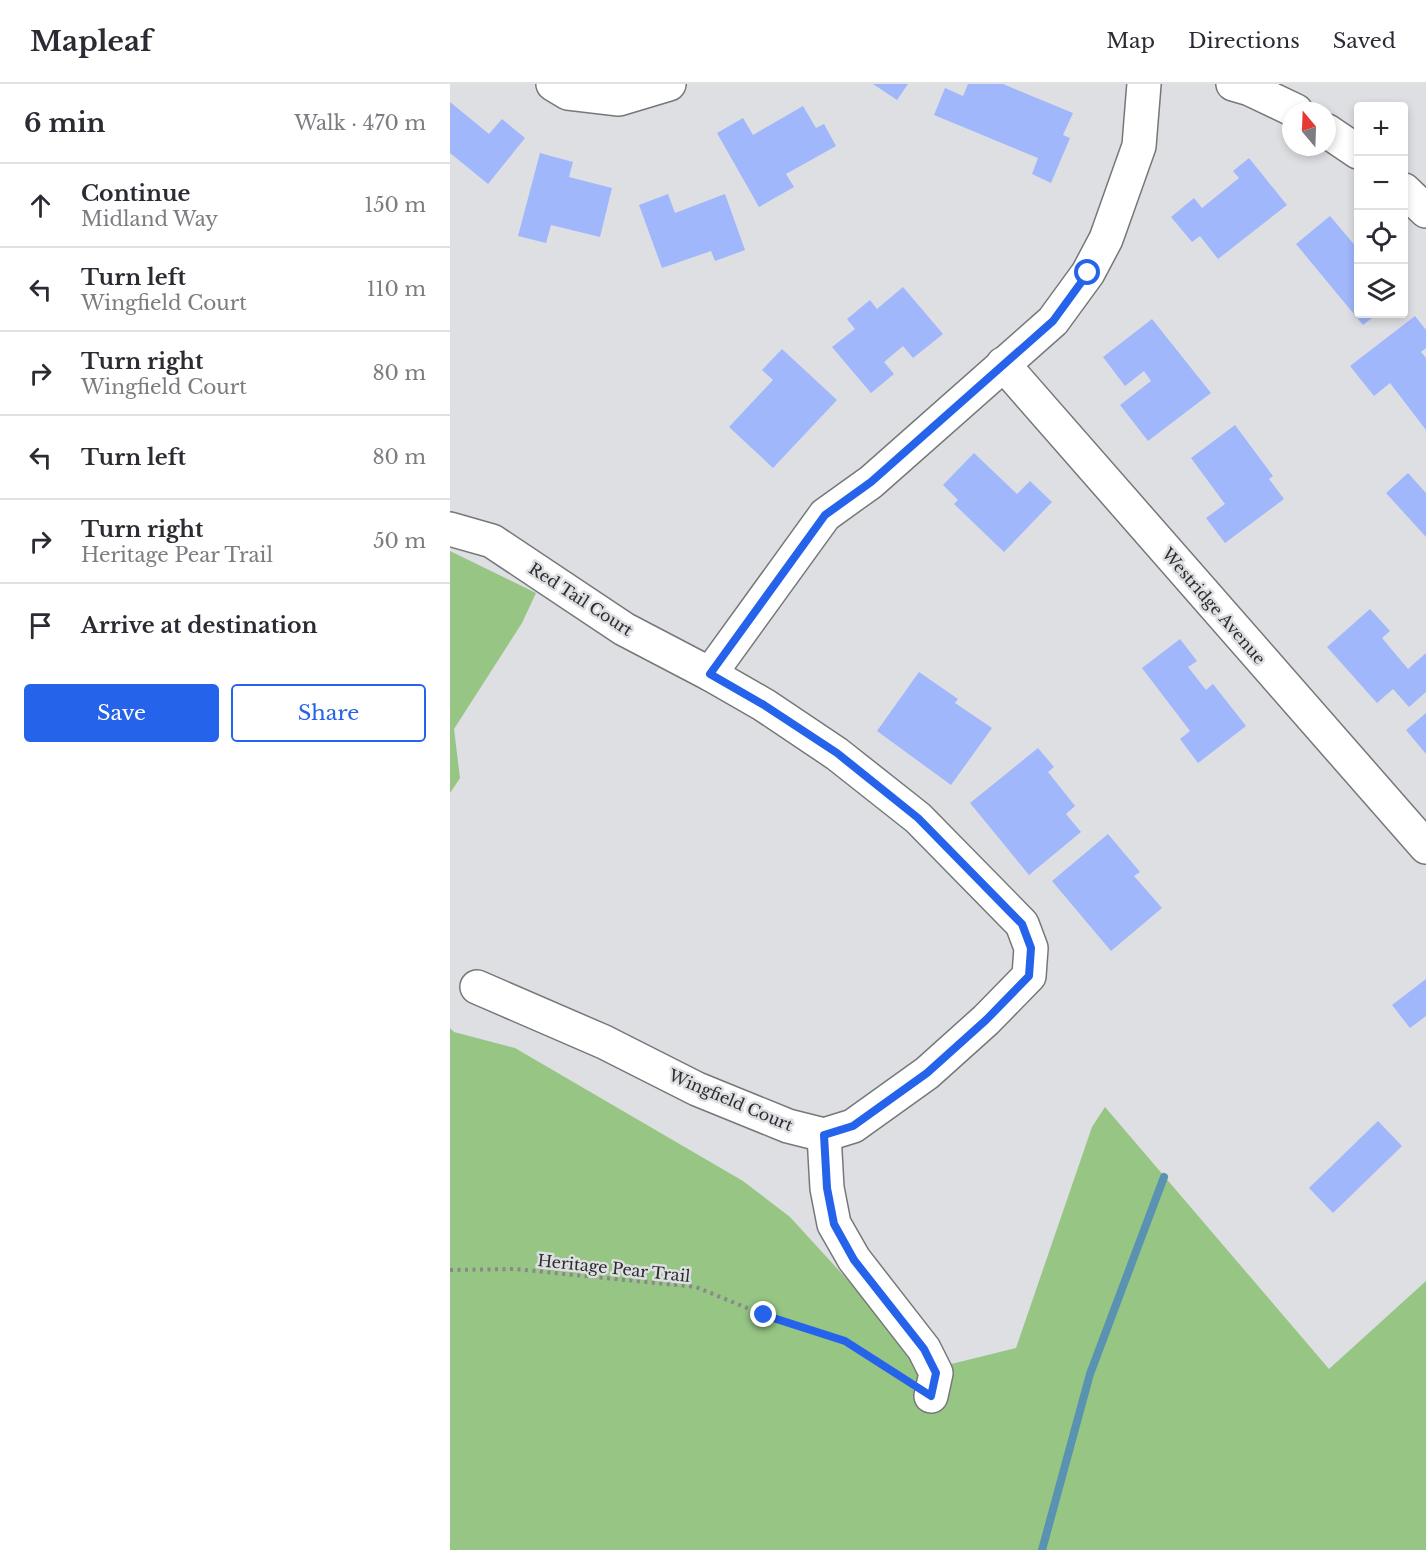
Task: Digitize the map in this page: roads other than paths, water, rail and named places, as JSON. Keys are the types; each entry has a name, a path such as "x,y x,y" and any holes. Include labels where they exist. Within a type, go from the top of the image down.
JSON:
{"street":[{"path":"553,84 568,93 619,99 669,84"},
{"path":"931,1396 936,1373 924,1349 854,1260 834,1224 827,1188 824,1135 853,1126 927,1073 986,1020 1029,976 1031,948 1022,924 918,818 837,753 764,705 710,674 825,515 871,482 1053,321 1088,273 1106,239 1139,146 1144,84"},
{"path":"1233,84 1250,89 1282,104"},
{"path":"1336,137 1354,149"},
{"path":"1408,194 1426,211"},
{"name":"Westridge Avenue","path":"1003,364 1426,847"},
{"name":"Red Tail Court","path":"450,529 492,541 624,629 710,674"},
{"name":"Wingfield Court","path":"477,987 604,1042 697,1089 788,1126 824,1135"}],"waterway":[{"path":"1042,1550 1090,1374 1164,1177"}]}
